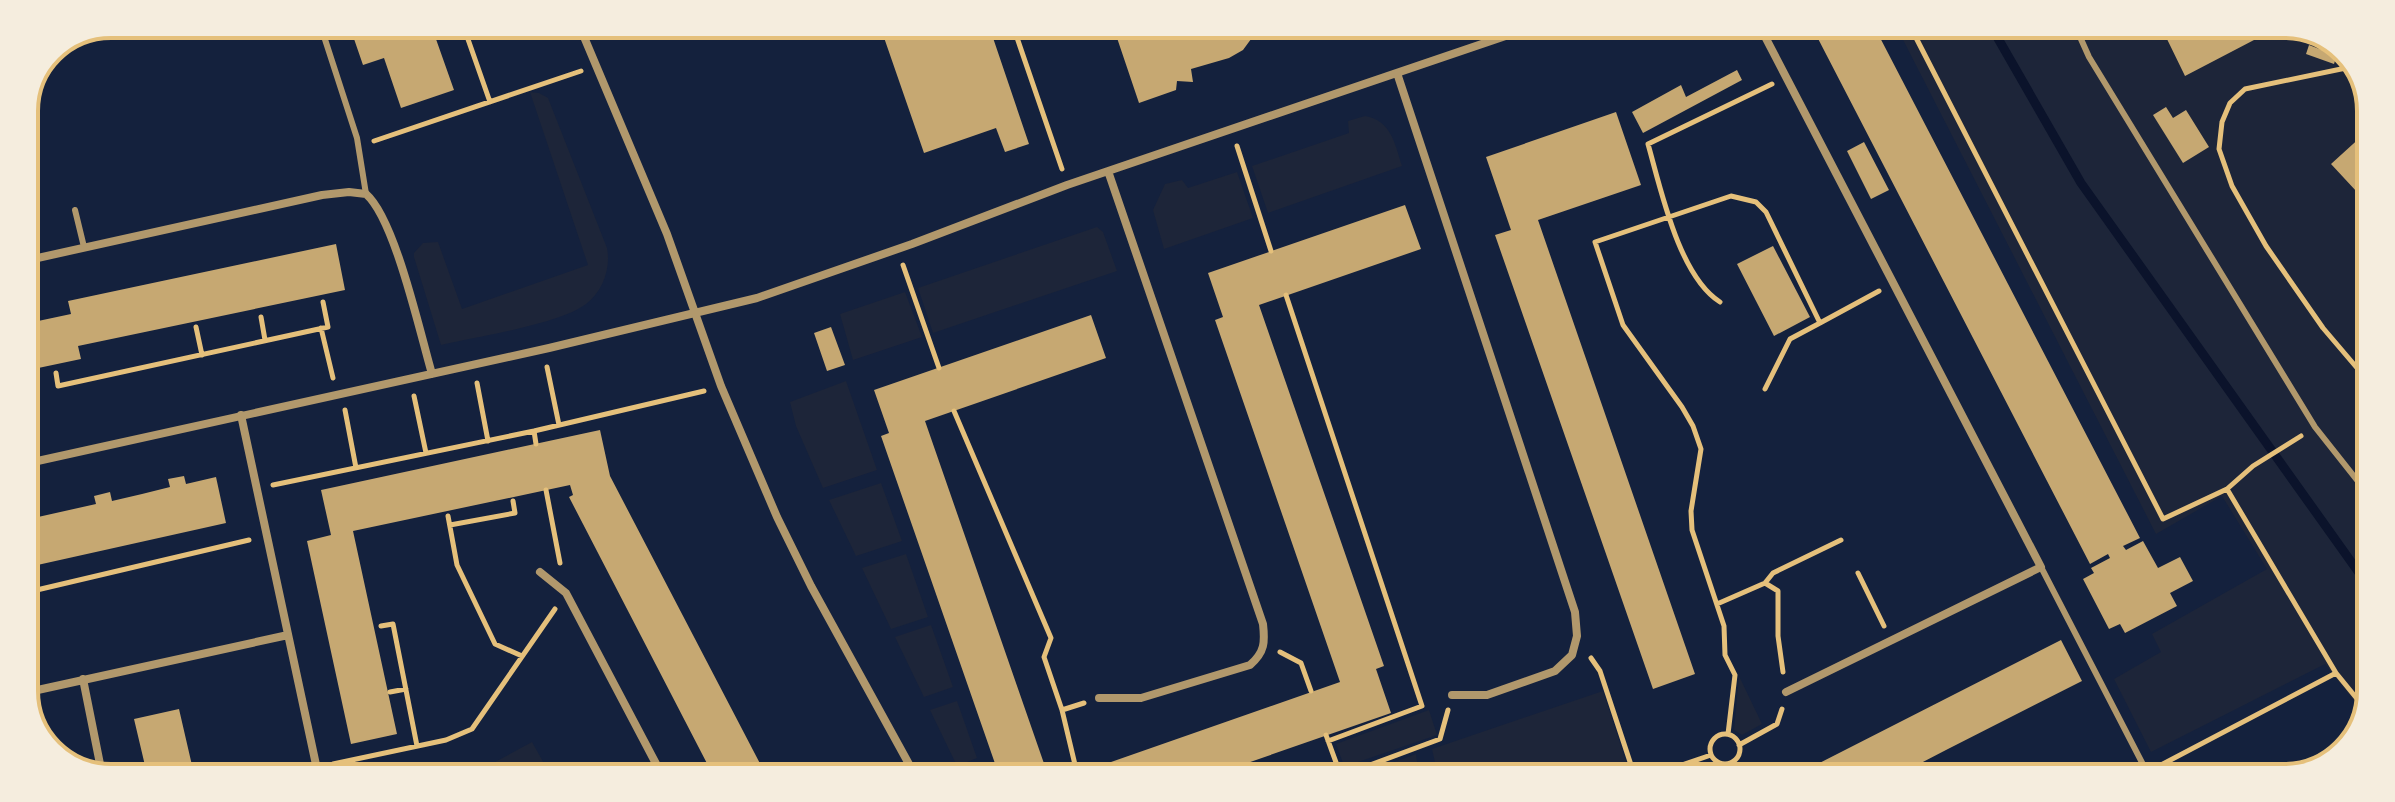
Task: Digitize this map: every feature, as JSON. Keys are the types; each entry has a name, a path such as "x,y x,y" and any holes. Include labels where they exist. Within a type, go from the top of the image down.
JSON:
{"street":[{"path":"585,38 667,234 721,386 765,491 811,586 909,764"},
{"path":"38,461 544,349 757,298 1067,185 1500,38"},
{"path":"1766,38 2041,567 1786,692"},
{"path":"1397,73 1575,612 1577,636 1572,655 1555,671 1487,695 1452,695"},
{"path":"1099,698 1141,698 1250,665 1259,657 1265,644 1263,624 1108,171"},
{"path":"38,258 322,195 366,194 381,211 392,239 432,374"},
{"path":"241,415 316,764"},
{"path":"540,572 566,593 656,764"},
{"path":"38,690 288,635"},
{"path":"83,679 100,763"}],"lane":[{"path":"324,38 358,147 366,194"},
{"path":"2081,38 2097,70 2315,427 2357,477"},
{"path":"75,210 84,247"},
{"path":"2041,567 2143,764"}],"path":[{"path":"468,38 490,102"},
{"path":"1017,38 1067,185"},
{"path":"1916,38 2163,519 2227,489 2253,466 2315,427"},
{"path":"358,147 597,66"},
{"path":"2344,68 2245,89 2230,103 2222,122 2219,149 2232,186 2266,246 2323,328 2357,368"},
{"path":"1720,302 1706,293 1668,218 1648,144 1786,77"},
{"path":"1231,129 1271,251"},
{"path":"1728,734 1735,675 1725,655 1724,626 1692,530 1691,511 1701,449 1682,407 1623,325 1595,242 1731,196 1756,202 1766,212 1820,323"},
{"path":"897,249 939,368"},
{"path":"1765,389 1790,339 1893,284"},
{"path":"1286,295 1422,706 1327,738 1337,764"},
{"path":"56,373 58,386 328,327 323,302"},
{"path":"261,317 265,340"},
{"path":"196,327 202,355"},
{"path":"321,328 356,468"},
{"path":"544,349 559,425"},
{"path":"473,365 488,441"},
{"path":"410,379 426,453"},
{"path":"256,489 534,431 721,386"},
{"path":"954,411 1051,638 1044,657 1062,710 1075,764"},
{"path":"534,431 536,444"},
{"path":"2227,489 2336,673 2356,698"},
{"path":"345,764 446,740 472,729 566,593 546,490"},
{"path":"450,525 515,513 513,501"},
{"path":"448,516 457,565 495,644 522,656"},
{"path":"38,590 266,536"},
{"path":"1717,604 1765,583 1773,573 1841,540"},
{"path":"1858,573 1892,641"},
{"path":"1739,745 1777,724 1786,692 1778,636 1778,591 1765,583"},
{"path":"381,626 393,624 417,746"},
{"path":"1577,636 1600,671 1631,764"},
{"path":"1265,644 1301,663 1311,691"},
{"path":"2169,764 2336,673"},
{"path":"390,692 406,689"},
{"path":"1373,764 1440,739 1452,695"},
{"path":"1728,734 1739,745 1739,752 1729,763 1718,763 1711,755 1713,739 1720,735 1728,734"},
{"path":"1685,764 1711,755"}],"shaded area":[{"path":"1902,38 2284,38 2317,45 2336,59 2350,78 2357,106 2356,704 2325,664 2151,752 2114,679 2161,652 2152,634 2267,569 2222,496 2156,534"},
{"path":"530,92 548,98 607,248 608,263 604,279 597,293 586,304 557,318 441,345 414,257 423,243 438,242 462,309 588,265"},
{"path":"1365,116 1381,122 1386,128 1402,166 1268,213 1252,166 1349,133 1348,121"},
{"path":"1237,172 1253,218 1164,249 1153,210 1165,184 1182,180 1188,188"},
{"path":"1097,227 1103,232 1117,271 933,333 918,288"},
{"path":"905,292 922,337 853,360 840,314"},
{"path":"846,381 877,470 823,488 796,426 790,402"},
{"path":"881,483 902,541 856,556 829,500"},
{"path":"906,554 928,617 891,629 862,568"},
{"path":"931,625 953,687 924,697 895,637"},
{"path":"1739,676 1762,724 1742,735 1734,730"},
{"path":"1603,691 1627,764 1435,764 1432,749"},
{"path":"957,701 977,758 956,764 930,710"},
{"path":"1429,710 1437,735 1356,764 1343,764 1336,744"},
{"path":"532,742 544,764 491,764"},
{"path":"1416,754 1417,764 1389,764"}],"building":[{"path":"354,38 436,38 454,90 401,108 384,58 363,65"},
{"path":"884,38 993,38 1029,144 1005,152 996,128 924,153"},
{"path":"1117,38 1252,38 1243,50 1229,58 1191,69 1193,82 1177,81 1176,90 1139,103"},
{"path":"1818,38 1880,38 2140,538 2123,546 2126,550 2143,541 2158,568 2180,557 2193,581 2170,593 2177,606 2125,633 2120,624 2109,629 2083,579 2094,573 2091,568 2110,558 2108,554 2090,564"},
{"path":"2166,38 2258,38 2185,76"},
{"path":"2309,45 2336,59 2334,64 2306,54"},
{"path":"1737,70 1742,80 1643,133 1632,112 1681,85 1686,97"},
{"path":"2166,107 2173,118 2186,110 2209,147 2183,163 2153,115"},
{"path":"1616,112 1641,185 1538,220 1695,674 1653,689 1495,235 1511,230 1486,157"},
{"path":"2357,140 2357,192 2331,164"},
{"path":"1864,142 1889,190 1871,199 1847,151"},
{"path":"1405,205 1421,249 1259,305 1384,666 1376,669 1391,713 1244,764 1105,764 1340,682 1215,320 1223,317 1208,273"},
{"path":"336,244 345,290 78,346 81,359 38,368 38,321 71,314 68,301"},
{"path":"1773,246 1810,317 1774,336 1737,264"},
{"path":"1091,315 1106,358 925,421 1044,764 995,764 881,436 889,433 874,390"},
{"path":"831,327 845,365 827,371 814,333"},
{"path":"600,430 610,476 760,764 707,764 569,497 573,495 570,485 353,531 397,734 351,744 307,541 331,535 321,490"},
{"path":"184,476 186,484 216,477 226,523 38,565 38,517 96,504 94,496 110,492 112,501 170,487 168,479"},
{"path":"2061,640 2082,681 1919,764 1818,764"},
{"path":"179,709 192,764 145,764 134,719"}],"waterway":[{"path":"1998,38 2081,183 2357,570"}]}
